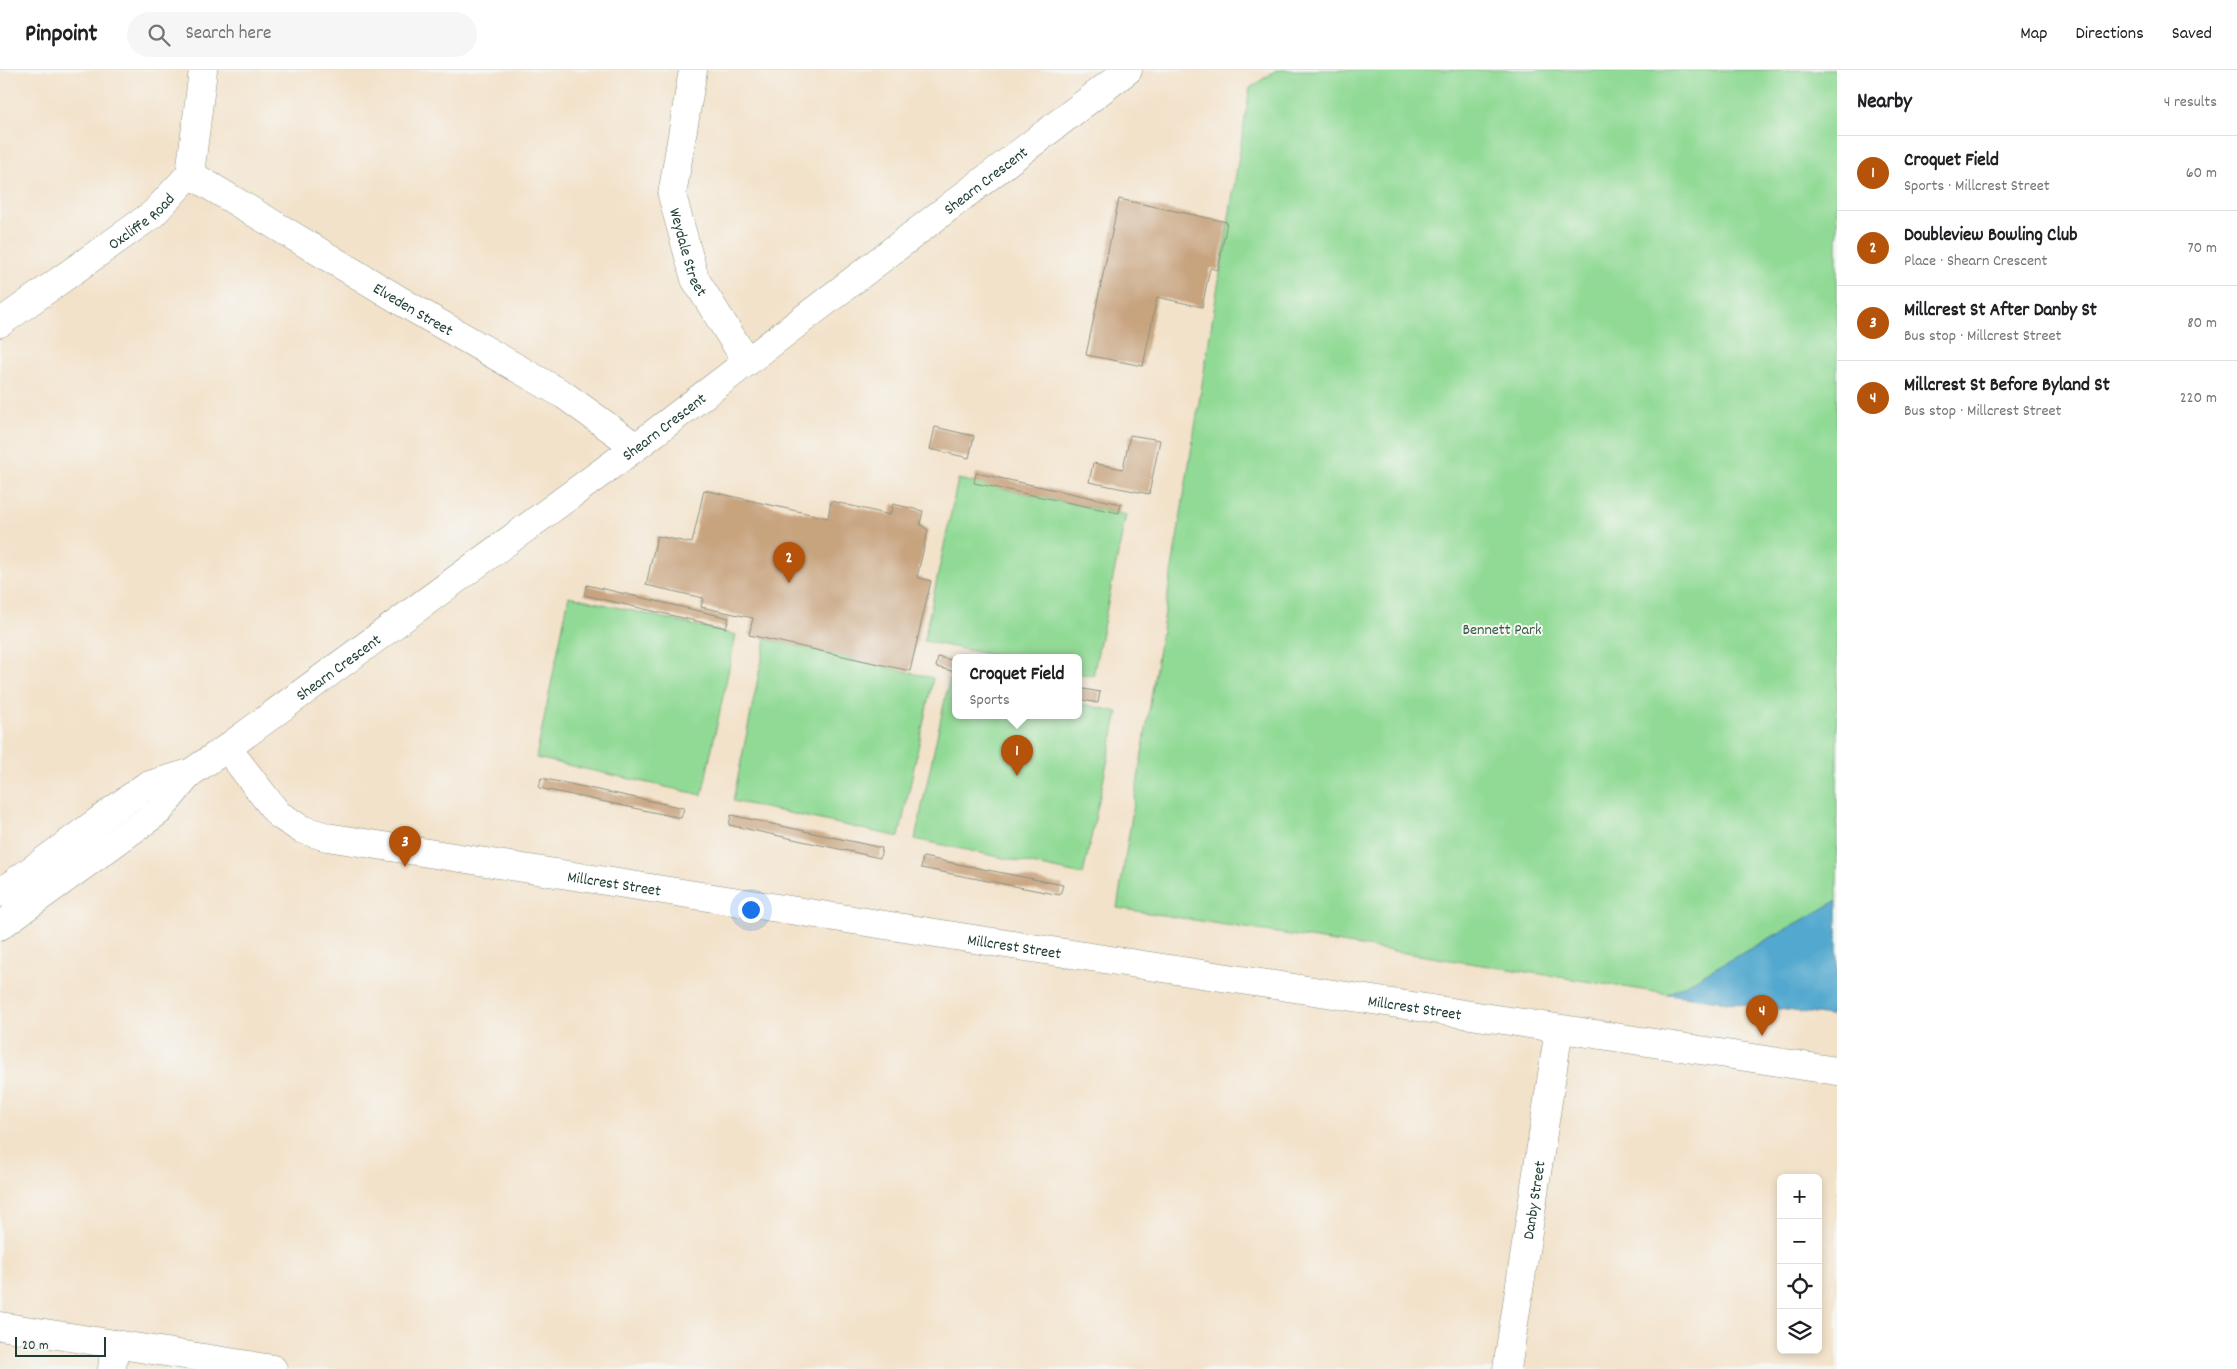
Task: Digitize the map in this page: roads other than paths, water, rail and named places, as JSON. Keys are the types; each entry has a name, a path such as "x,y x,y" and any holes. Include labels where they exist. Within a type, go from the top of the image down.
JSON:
{"street":[{"path":"190,174 203,70"},
{"name":"Weydale Street","path":"693,70 672,195 695,279 747,362"},
{"name":"Shearn Crescent","path":"0,893 146,786 190,772 227,748 636,447 1128,70"},
{"name":"Oxcliffe Road","path":"0,323 153,214 190,174"},
{"name":"Elveden Street","path":"190,174 424,315 564,395 636,447"},
{"name":"Millcrest Street","path":"227,748 278,814 301,829 328,836 1559,1030 1837,1071"},
{"name":"Shearn Crescent","path":"0,926 159,811 190,772"},
{"name":"Danby Street","path":"1507,1369 1559,1030"},
{"path":"0,1326 113,1357 273,1369"}],"water":[{"path":"1837,901 1837,1017 1668,994"}],"place":[{"name":"Doubleview Bowling Club","path":"789,583"},
{"name":"Croquet Field","path":"1017,776"},
{"name":"Millcrest St After Danby St","path":"405,867"},
{"name":"Millcrest St Before Byland St","path":"1762,1036"}],"park label":[{"name":"Bennett Park","path":"1502,628"}]}
